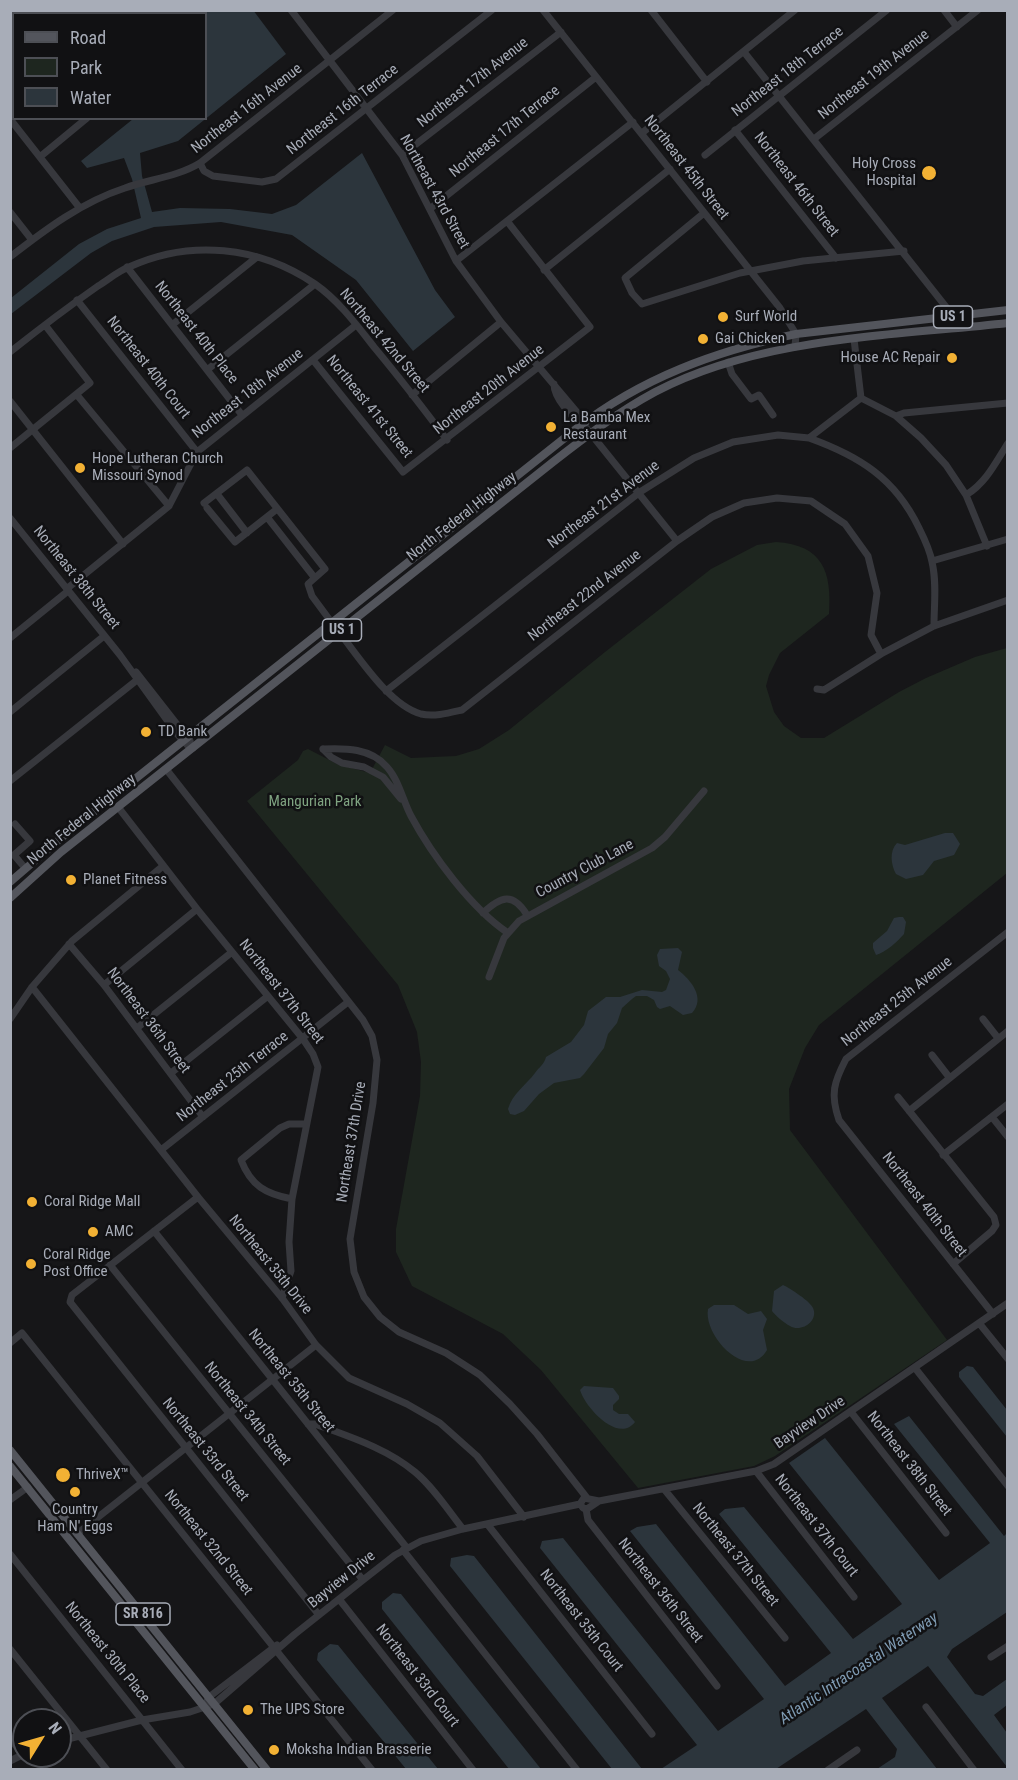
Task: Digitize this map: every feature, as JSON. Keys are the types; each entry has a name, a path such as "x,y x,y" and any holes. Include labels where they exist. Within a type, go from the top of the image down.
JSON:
{"main road":[{"name":"North Federal Highway","path":"10,882 106,802 514,478 583,424 633,392 680,368 724,351 796,334 1008,310"},
{"name":"North Federal Highway","path":"10,898 103,819 513,493 591,433 640,401 685,378 728,362 795,347 1008,323"},
{"path":"854,339 867,326"},
{"path":"513,493 516,486 514,478"},
{"path":"400,584 402,571 406,564"},
{"path":"339,632 340,621 345,612"},
{"path":"266,689 267,680 302,652 305,644"},
{"path":"118,807 121,790"},
{"path":"103,819 108,807 106,802"},
{"path":"21,888 20,879 25,868"},
{"name":"SR 816","path":"10,1450 267,1770"},
{"name":"SR 816","path":"10,1466 255,1770"},
{"path":"62,1531 80,1536"},
{"path":"70,1540 80,1536"}],"street":[{"name":"Northeast 16th Avenue","path":"10,257 79,207 125,188 189,170 200,163 393,10"},
{"name":"Northeast 16th Terrace","path":"200,163 208,174 262,182 276,180 492,10"},
{"name":"Northeast 45th Street","path":"543,10 752,272 780,308 796,334"},
{"path":"651,10 707,82"},
{"path":"642,133 795,10"},
{"name":"Northeast 18th Terrace","path":"705,155 887,10"},
{"path":"944,10 957,27"},
{"name":"Northeast 19th Avenue","path":"814,139 978,10"},
{"name":"Northeast 43rd Street","path":"293,11 402,155 456,261 501,322 581,417 583,424 640,492 677,541"},
{"name":"Northeast 17th Avenue","path":"402,155 561,32"},
{"path":"744,52 904,251 954,317"},
{"name":"Northeast 17th Terrace","path":"430,208 596,76"},
{"path":"10,119 79,207"},
{"path":"41,156 85,120"},
{"path":"456,261 633,122"},
{"name":"Northeast 46th Street","path":"735,130 836,258"},
{"path":"507,221 544,270 670,169"},
{"path":"10,212 32,240"},
{"path":"704,213 625,278 632,293 642,304 740,273 778,265 904,251"},
{"path":"10,352 77,300 128,267 174,251 211,249 257,256"},
{"path":"172,325 257,256"},
{"name":"Northeast 42nd Street","path":"257,256 284,267 315,284 339,305 447,440"},
{"name":"Northeast 40th Place","path":"128,267 242,415"},
{"name":"Northeast 20th Avenue","path":"403,472 539,369 590,327 544,270"},
{"path":"207,370 315,284"},
{"name":"Northeast 40th Court","path":"77,300 197,452"},
{"path":"412,394 501,322"},
{"path":"10,448 90,383 45,324"},
{"name":"Northeast 18th Avenue","path":"10,638 169,506 197,452 357,325"},
{"path":"795,347 796,334"},
{"path":"854,339 861,398"},
{"name":"Northeast 41st Street","path":"313,360 403,472"},
{"path":"728,362 732,374 751,399 759,395 773,415"},
{"path":"680,368 685,378"},
{"path":"77,395 169,506"},
{"path":"861,398 896,416 940,458 966,495 987,546"},
{"path":"809,438 861,398"},
{"path":"10,401 123,544"},
{"path":"896,416 904,413 1008,403"},
{"name":"Northeast 21st Avenue","path":"386,690 640,492 694,458 733,442 778,435 809,438 837,448 881,475 912,512 932,561 935,587 934,626"},
{"path":"966,495 977,489 985,480 1008,443"},
{"path":"277,509 234,542 206,506 246,470 325,569 308,584 309,589 334,621"},
{"path":"217,494 247,533"},
{"name":"Northeast 22nd Avenue","path":"339,632 386,690 401,704 420,714 440,715 462,710 677,541 712,517 744,503 777,498 811,501 845,524 868,556 877,593 871,635 881,654"},
{"path":"267,517 314,577"},
{"name":"Northeast 38th Street","path":"10,518 186,739 189,747 193,748"},
{"path":"932,561 1008,539"},
{"path":"817,689 824,690 881,654 934,626 1008,600"},
{"path":"10,712 104,636"},
{"path":"10,782 137,677"},
{"path":"403,801 395,778 387,766 367,753 348,748 323,749 331,758 342,763 364,767 383,777 403,801 432,852 483,913 508,933"},
{"path":"364,767 367,753"},
{"name":"Northeast 37th Drive","path":"166,769 363,1020 372,1036 377,1060 373,1103 350,1239 354,1272 364,1297 380,1317 399,1332 446,1353 480,1376 530,1426 578,1486 586,1503"},
{"name":"Country Club Lane","path":"489,977 508,933 527,915 652,848 665,837 704,791"},
{"name":"Northeast 37th Street","path":"118,807 197,909 303,1039 318,1067 292,1199 289,1242 291,1271 282,1299"},
{"path":"15,824 30,841 14,855 25,868"},
{"path":"10,1019 32,987 69,944 163,866"},
{"path":"483,913 496,902 507,898 518,902 527,915"},
{"path":"104,985 197,909"},
{"name":"Northeast 25th Avenue","path":"836,1112 835,1082 846,1059 1008,932"},
{"name":"Northeast 36th Street","path":"69,944 104,985 203,1117"},
{"path":"137,1028 232,952"},
{"name":"Northeast 35th Drive","path":"32,987 282,1299 316,1345 349,1378 407,1404 440,1423 477,1456 524,1517"},
{"path":"171,1073 268,996"},
{"name":"Northeast 25th Terrace","path":"161,1150 348,1002"},
{"path":"983,1019 998,1038"},
{"path":"909,1111 1008,1031"},
{"path":"932,1055 949,1077"},
{"path":"898,1097 994,1217 996,1225 992,1231 953,1264"},
{"path":"943,1155 1008,1104"},
{"name":"Northeast 40th Street","path":"836,1112 839,1120 993,1314"},
{"path":"992,1117 1008,1137"},
{"path":"292,1199 269,1194 247,1175 241,1160 280,1128 289,1124 305,1124"},
{"path":"110,1265 198,1197"},
{"name":"Northeast 35th Street","path":"154,1231 309,1424 577,1770"},
{"name":"Northeast 33rd Street","path":"110,1265 72,1295 70,1302 320,1615"},
{"name":"Northeast 34th Street","path":"110,1265 363,1580"},
{"name":"Bayview Drive","path":"72,1738 142,1719 190,1712 203,1707 363,1580 405,1549 427,1539 463,1529 586,1503 756,1471 774,1464 1008,1303"},
{"path":"980,1323 1008,1359"},
{"name":"Northeast 32nd Street","path":"10,1343 22,1333 372,1770"},
{"path":"80,1536 142,1483 316,1345"},
{"path":"915,1368 1008,1486"},
{"name":"Northeast 38th Street","path":"851,1412 946,1533"},
{"path":"309,1424 315,1424 362,1442 398,1460 432,1489 463,1529"},
{"name":"Northeast 37th Court","path":"756,1471 854,1597"},
{"path":"10,1500 27,1487"},
{"name":"Northeast 37th Street","path":"664,1489 785,1638"},
{"name":"Northeast 36th Street","path":"586,1503 588,1520 717,1686"},
{"name":"Northeast 35th Court","path":"488,1525 652,1734"},
{"name":"Northeast 30th Place","path":"10,1554 182,1770"},
{"name":"Northeast 33rd Court","path":"339,1599 473,1770"},
{"path":"991,1657 1008,1646"},
{"path":"10,1649 107,1770"},
{"path":"926,1707 974,1770"},
{"path":"828,1770 857,1750"}],"green space":[{"name":"Mangurian Park","path":"776,542 792,544 814,555 821,563 829,585 829,614 780,653 766,686 774,712 784,726 801,738 824,738 926,678 975,657 1007,648 1007,873 819,1025 805,1048 789,1089 790,1130 947,1340 775,1456 754,1466 638,1488 541,1370 503,1334 412,1286 396,1252 396,1229 420,1096 421,1062 417,1032 398,985 247,801 298,760 303,751 308,749 337,764 370,773 385,745 411,758 456,756 479,749 509,730 711,569 757,545"}],"water":[{"path":"253,10 286,54 207,118 207,12 158,11"},
{"path":"132,120 204,120 178,141 140,153 142,176 152,212 180,208 230,209 272,214 296,205 362,153 435,290 455,317 413,351 356,280 292,235 221,222 154,227 112,241 91,253 11,314 11,298 79,244 107,229 141,218 132,179 124,158 87,168 81,161"},
{"path":"945,833 953,833 960,844 954,855 934,861 923,875 906,879 896,874 892,858 894,846 897,843 905,845"},
{"path":"903,917 906,922 904,934 887,949 876,955 873,943 887,931 894,918"},
{"path":"678,948 682,952 678,970 692,984 697,995 698,1001 692,1013 683,1015 670,1006 660,1009 654,1000 647,996 636,996 622,1008 617,1023 608,1034 604,1048 580,1078 554,1083 539,1094 524,1111 515,1115 510,1114 508,1109 516,1094 543,1064 546,1057 571,1042 584,1025 588,1011 606,997 620,997 642,990 662,992 666,990 670,979 666,971 659,966 657,955 660,949"},
{"path":"783,1285 800,1295 813,1308 813,1317 804,1327 794,1328 788,1325 772,1311 774,1291"},
{"path":"714,1305 734,1305 748,1314 761,1311 767,1319 763,1330 767,1350 759,1359 749,1361 739,1359 719,1343 708,1320 708,1309"},
{"path":"967,1366 973,1367 1007,1410 1007,1437 959,1377 959,1372"},
{"path":"584,1386 613,1388 619,1399 613,1405 613,1410 619,1414 628,1414 635,1422 628,1428 620,1429 603,1421 583,1397 580,1390"},
{"name":"Atlantic Intracoastal Waterway","path":"909,1416 1004,1536 1007,1533 1007,1612 952,1649 947,1657 975,1694 983,1696 1007,1679 1007,1705 994,1715 1007,1733 1007,1767 928,1666 882,1698 937,1769 877,1769 895,1757 897,1749 866,1709 776,1769 661,1769 697,1745 540,1548 542,1541 563,1538 718,1731 764,1699 630,1531 637,1527 656,1524 785,1686 831,1653 719,1514 725,1509 744,1507 853,1639 902,1604 789,1463 825,1438 939,1580 990,1543 894,1424"},
{"path":"474,1556 642,1769 612,1769 450,1566 451,1558"},
{"path":"393,1593 401,1594 541,1769 509,1769 382,1609 382,1602"},
{"path":"330,1644 338,1645 438,1769 406,1769 317,1660 318,1653"}],"place":[{"name":"Holy Cross Hospital","path":"929,173"},
{"name":"Surf World","path":"723,317"},
{"name":"Gai Chicken","path":"703,339"},
{"name":"House AC Repair","path":"952,358"},
{"name":"La Bamba Mex Restaurant","path":"551,427"},
{"name":"Hope Lutheran Church Missouri Synod","path":"80,468"},
{"name":"TD Bank","path":"146,732"},
{"name":"Planet Fitness","path":"71,880"},
{"name":"Coral Ridge Mall","path":"32,1202"},
{"name":"AMC","path":"93,1232"},
{"name":"Coral Ridge Post Office","path":"31,1264"},
{"name":"ThriveX™","path":"63,1475"},
{"name":"Country Ham N' Eggs","path":"75,1492"},
{"name":"The UPS Store","path":"248,1710"},
{"name":"Moksha Indian Brasserie","path":"274,1750"}]}
